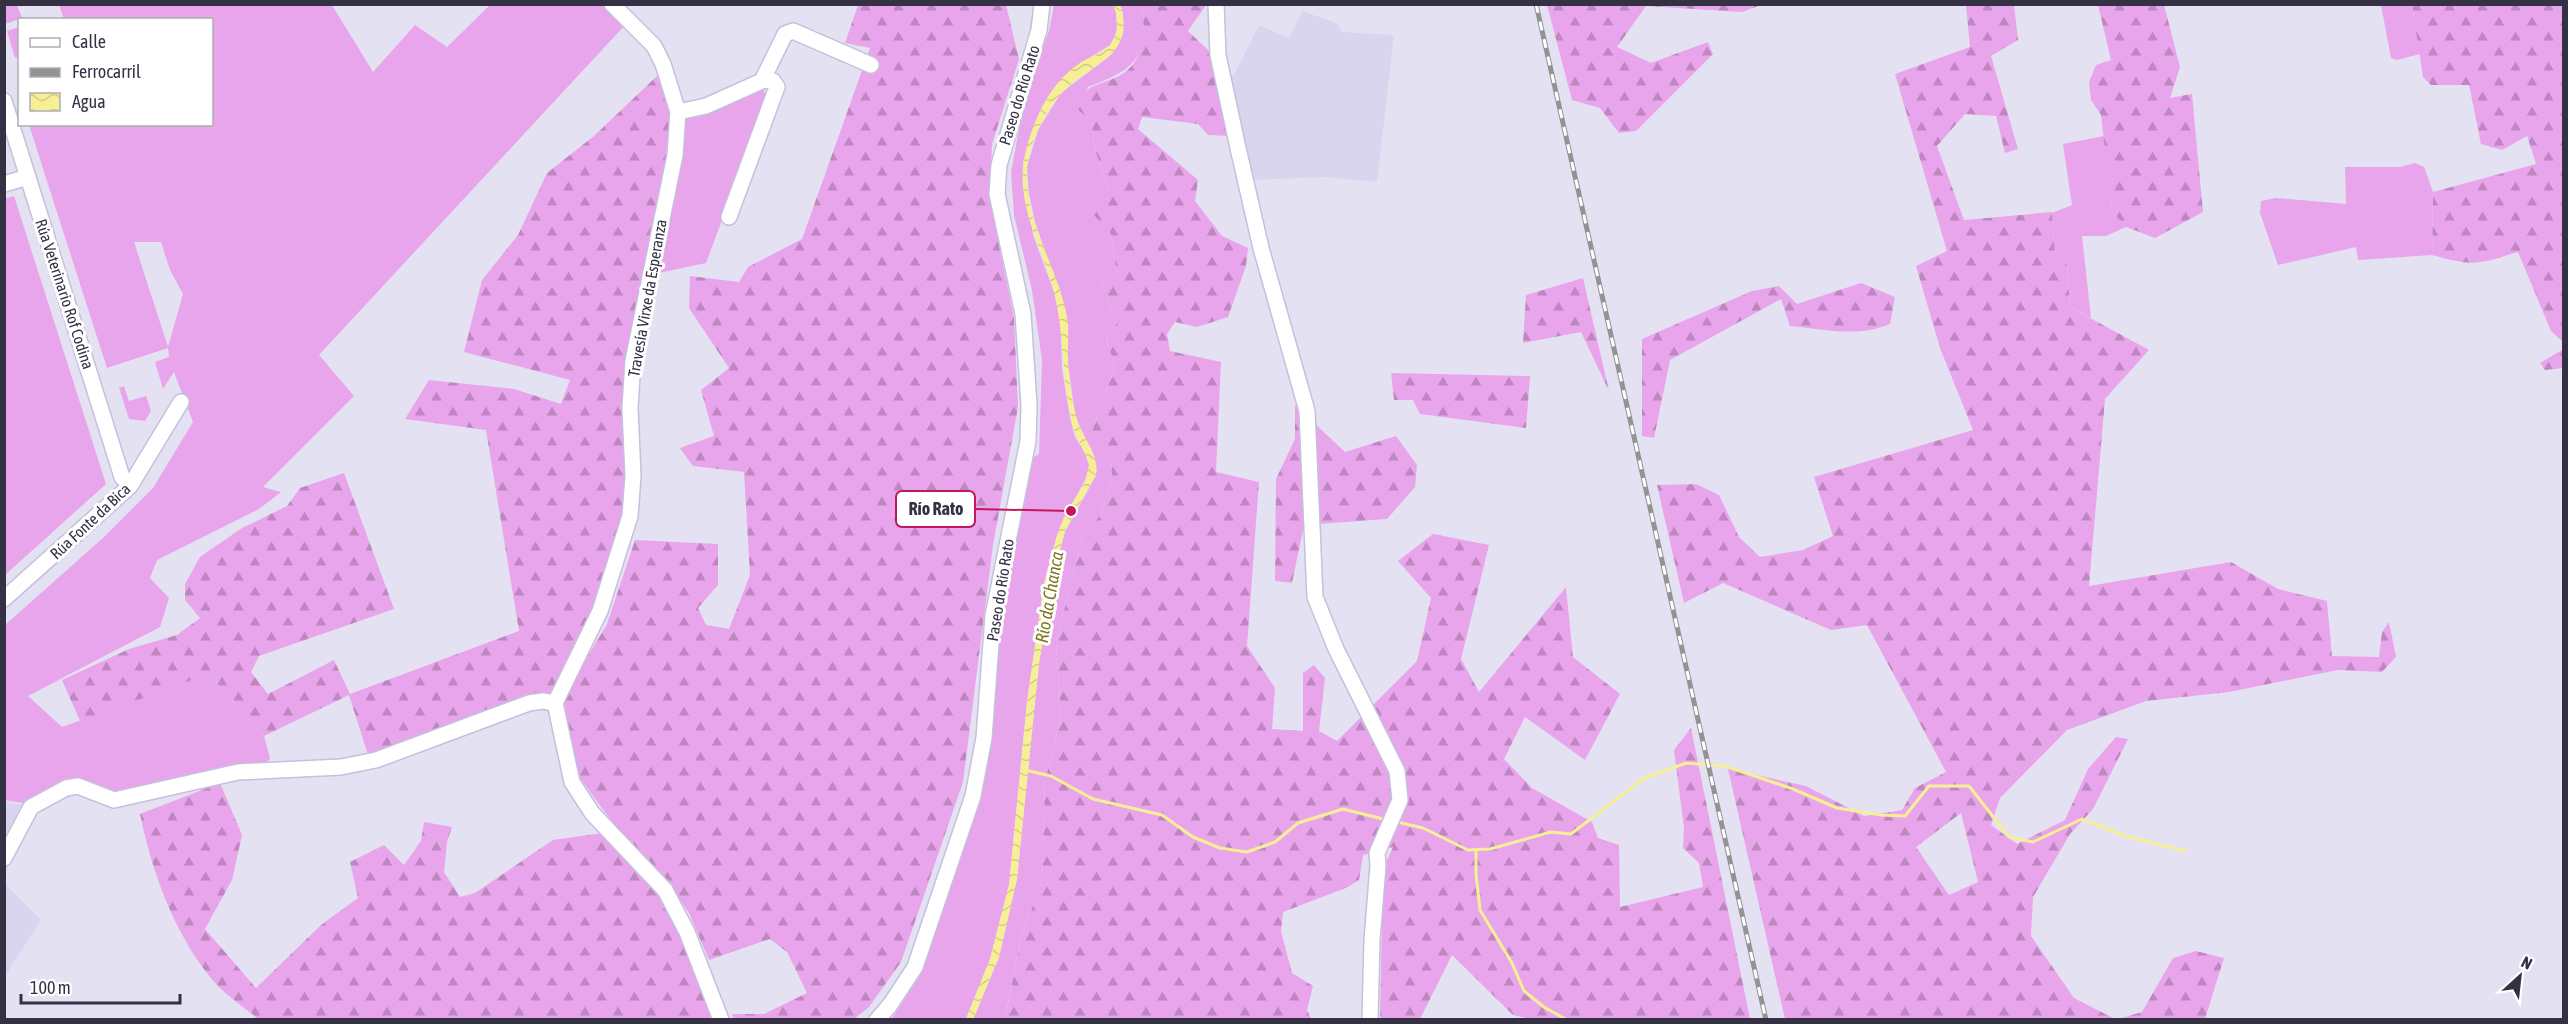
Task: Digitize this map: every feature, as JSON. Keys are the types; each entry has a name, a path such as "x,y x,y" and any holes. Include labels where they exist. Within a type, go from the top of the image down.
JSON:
{"street":[{"name":"Travesía Virxe da Esperanza","path":"555,703 600,611 630,516 633,476 630,408 633,361 675,154 678,112 654,46 612,4"},
{"name":"Paseo do Río Rato","path":"877,1020 890,1005 915,967 973,796 984,738 993,616 1028,441 1029,417 1028,350 1023,314 997,194 999,165 1039,30 1042,4"},
{"path":"1216,4 1218,55 1235,135 1261,248 1307,411 1315,597 1336,649 1397,771 1400,800 1377,853 1370,1020"},
{"path":"762,81 785,34 793,31 871,65"},
{"path":"678,112 706,106 762,81 773,81 777,87 729,217"},
{"name":"Rúa Veterinario Rof Codina","path":"4,101 122,477 130,486"},
{"path":"4,184 28,177"},
{"name":"Rúa Fonte da Bica","path":"4,599 130,486 181,402"},
{"path":"6,851 31,807 66,788 78,786 114,800 238,772 341,766 376,760 529,703 543,701 555,703 572,782 592,813 665,890 687,932 721,1020"}],"shaded area":[{"path":"1302,11 1336,23 1342,32 1394,35 1377,182 1326,177 1253,180 1228,78 1234,75 1259,25 1289,38"},
{"path":"5,801 12,804 49,805 35,814 5,873"},
{"path":"5,884 41,920 5,976"}],"green space":[{"path":"1547,4 1761,5 1742,12 1646,6 1617,47 1651,63 1708,42 1713,54 1636,131 1619,133 1600,108 1572,100"},
{"path":"4,5 17,5 22,18 5,24"},
{"path":"59,5 332,5 373,72 415,25 447,47 490,5 602,5 626,24 319,355 354,396 263,487 281,492 259,509 157,560 150,578 169,598 160,627 28,696 62,727 209,674 264,736 270,758 266,765 121,797 78,782 28,804 5,800 4,626 104,537 153,488 193,422 174,372 163,389 155,362 169,357 168,348 107,368 29,126 213,126 213,18 64,18","holes":["134,242 161,242 170,270 183,294 168,347"]},
{"path":"858,5 1006,5 1019,59 992,144 990,202 1014,318 1018,407 993,545 963,782 901,962 869,1007 854,1019 734,1019 732,1014 764,1014 807,993 787,952 770,939 709,960 689,913 664,876 615,826 580,778 566,724 564,697 607,624 635,540 718,544 718,585 698,608 706,625 729,629 750,575 744,472 693,466 680,448 714,436 701,390 729,368 689,308 690,276 739,282 748,267 802,239 870,48 845,43"},
{"path":"1054,5 1113,5 1116,12 1117,31 1110,45 1078,65 1051,95 1023,162 1033,235 1054,292 1061,321 1062,369 1070,418 1075,437 1086,454 1089,465 1088,474 1058,532 1044,583 1027,702 1009,885 990,959 966,1019 891,1020 908,994 934,935 980,793 987,763 1002,600 1032,458 1039,454 1042,360 1032,290 1014,215 1011,172 1026,92 1049,31"},
{"path":"1120,5 1142,5 1143,38 1140,49 1128,67 1088,87 1079,111 1091,120 1095,150 1109,189 1111,234 1117,274 1102,284 1117,323 1106,339 1115,366 1092,431 1111,462 1112,481 1101,514 1082,539 1056,642 1061,718 1045,781 1042,881 1021,937 1005,1019 973,1020 999,957 1017,879 1039,663 1057,561 1065,532 1096,475 1088,444 1075,414 1068,364 1066,313 1035,222 1029,194 1027,167 1038,130 1061,93 1111,55 1118,45 1123,12"},
{"path":"1142,5 1206,5 1188,31 1208,50 1229,136 1208,135 1198,124 1142,117 1138,129 1198,180 1195,201 1222,236 1248,248 1246,266 1228,317 1197,327 1175,322 1167,334 1170,351 1221,362 1216,472 1259,482 1247,646 1275,688 1272,729 1303,731 1303,673 1314,665 1325,678 1319,731 1337,741 1417,661 1431,598 1398,561 1433,534 1489,545 1461,659 1479,692 1566,587 1573,657 1620,694 1585,760 1525,717 1504,759 1532,788 1592,822 1598,838 1619,845 1620,907 1703,887 1699,863 1683,848 1684,828 1674,750 1691,728 1750,1019 1530,1019 1513,1015 1452,955 1420,1019 1380,1019 1383,869 1393,847 1363,855 1359,880 1348,887 1283,912 1281,931 1292,973 1313,986 1307,1010 1311,1019 1005,1020 1021,937 1042,881 1045,781 1061,718 1056,642 1082,539 1101,514 1112,481 1111,462 1092,431 1115,366 1106,339 1117,323 1102,284 1117,274 1111,234 1093,214 1109,189 1095,150 1091,120 1079,111 1075,100 1091,87 1119,76 1134,63 1143,34"},
{"path":"1966,5 2014,5 2018,40 1991,56 2018,149 2005,153 1996,116 1965,114 1937,146 1964,220 2052,212 2055,254 2067,265 2070,307 2149,350 2105,399 2089,586 2231,562 2278,589 2327,601 2332,656 2379,657 2382,632 2389,622 2396,657 2382,672 2338,670 2229,692 2146,701 2067,730 2000,798 1991,825 2017,844 2065,820 2088,769 2116,737 2128,739 2093,809 2070,834 2033,897 2031,936 2074,998 2115,1019 1785,1019 1728,769 1806,786 1864,816 1902,810 1915,788 1946,772 1867,625 1831,630 1723,583 1684,603 1657,485 1696,484 1719,495 1739,537 1760,557 1803,550 1833,536 1814,477 1973,430 1940,348 1916,266 1947,251 1895,74 1970,47","holes":["1961,813 1978,882 1949,895 1916,847"]},
{"path":"2098,5 2164,5 2180,67 2170,98 2192,94 2203,212 2155,238 2126,227 2112,212 2101,115 2091,100 2089,82 2096,65 2111,60"},
{"path":"2381,5 2412,5 2420,54 2397,60 2391,58"},
{"path":"2412,5 2563,5 2563,368 2545,370 2540,363 2562,350 2562,341 2551,331 2518,252 2476,262 2458,261 2432,255 2433,192 2536,164 2527,136 2502,150 2481,144 2469,85 2431,85 2423,77"},
{"path":"18,27 18,56 15,58 7,31"},
{"path":"658,75 679,127 627,358 628,500 615,559 555,691 446,733 369,758 349,695 264,736 209,674 80,721 62,680 129,649 177,635 200,618 185,600 185,584 200,557 242,528 287,506 300,488 344,473 394,609 259,656 251,672 268,694 334,660 350,694 519,631 486,430 405,419 429,380 514,389 561,404 570,380 464,352 482,280 518,235 547,173 594,136"},
{"path":"763,88 767,99 706,263 654,274 684,121 693,113"},
{"path":"2104,136 2112,212 2126,227 2106,236 2082,236 2091,318 2070,307 2067,265 2055,254 2052,213 2072,205 2063,144"},
{"path":"2415,163 2424,167 2433,192 2432,255 2358,260 2356,247 2278,265 2260,213 2261,201 2276,198 2346,204 2345,167 2400,167"},
{"path":"14,196 106,484 5,575 4,199"},
{"path":"1583,278 1609,391 1581,332 1523,343 1526,295"},
{"path":"1861,283 1895,297 1890,324 1853,332 1790,326 1781,299 1670,360 1654,438 1642,436 1642,339 1752,291 1779,286 1797,304"},
{"path":"1391,373 1530,376 1526,428 1420,414 1413,400 1394,400"},
{"path":"124,386 129,401 146,396 151,411 145,421 129,419 119,388"},
{"path":"1295,405 1345,452 1396,436 1417,465 1415,487 1387,519 1304,525 1292,583 1275,581 1276,479 1295,439"},
{"path":"220,783 242,835 232,880 205,929 256,988 321,925 358,898 350,862 384,845 404,865 421,841 424,822 452,827 447,842 444,872 460,897 475,893 553,840 603,833 661,897 684,940 714,1019 258,1019 215,983 185,940 158,879 140,814"},
{"path":"2196,951 2224,958 2205,1019 2118,1019 2142,1012 2173,958"}],"water":[{"name":"Río da Chanca","path":"1113,5 1120,5 1124,23 1122,37 1107,58 1072,84 1055,102 1035,139 1027,168 1030,205 1066,312 1071,389 1078,423 1093,452 1096,475 1065,531 1057,561 1039,663 1017,879 999,957 973,1019 966,1019 990,959 1009,885 1027,702 1044,583 1058,532 1065,515 1085,482 1089,465 1071,419 1055,296 1023,192 1025,155 1038,116 1059,81 1080,63 1111,44 1116,34 1117,24"}],"waterway":[{"path":"1397,822 1423,828 1468,850 1490,849 1551,832 1571,834 1644,778 1686,763 1725,766 1793,789 1837,808 1881,815 1905,816 1929,786 1969,786 2009,837 2033,842 2082,819 2126,836 2186,851"},
{"path":"1025,770 1051,776 1093,799 1162,815 1193,837 1220,848 1247,852 1275,842 1298,823 1343,809 1387,820"},
{"path":"1476,850 1480,910 1512,963 1524,991 1544,1007 1567,1020"}],"railway":[{"path":"1536,4 1766,1020"}],"place":[{"name":"Río Rato","path":"1071,511"}]}
